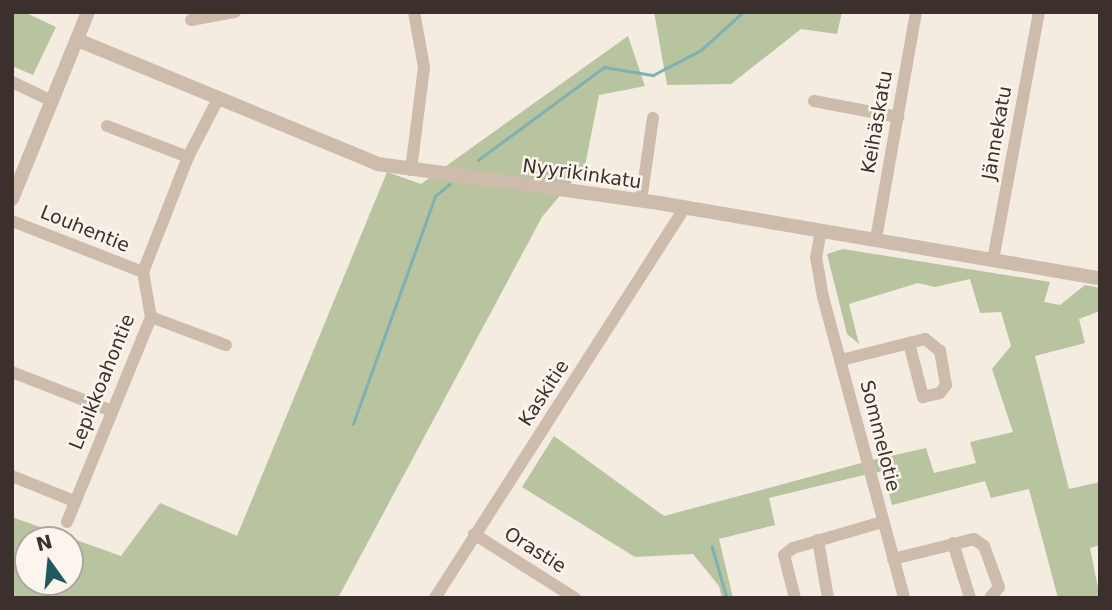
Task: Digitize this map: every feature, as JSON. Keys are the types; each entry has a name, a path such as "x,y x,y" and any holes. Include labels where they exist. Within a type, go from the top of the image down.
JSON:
{"street":[{"path":"12,199 80,41 88,12"},
{"path":"191,20 235,12"},
{"path":"411,170 424,67 414,12"},
{"name":"Keihäskatu","path":"876,239 916,12"},
{"name":"Jännekatu","path":"993,260 1039,12"},
{"name":"Nyyrikinkatu","path":"80,41 217,101 377,164 641,201 1100,278"},
{"path":"12,82 52,101"},
{"path":"143,272 188,157 217,101"},
{"path":"814,101 898,117"},
{"path":"641,201 653,118"},
{"path":"107,126 188,157"},
{"name":"Kaskitie","path":"435,598 684,208"},
{"name":"Louhentie","path":"12,221 143,272"},
{"name":"Sommelotie","path":"821,230 816,257 881,522 904,598"},
{"name":"Lepikkoahontie","path":"68,522 152,317 143,272"},
{"path":"152,317 226,345"},
{"name":"Sommelotie","path":"841,360 909,343 925,339 940,351 946,385 940,393 923,397 909,343"},
{"path":"12,372 112,411"},
{"path":"12,476 74,502"},
{"name":"Sommelotie","path":"795,598 784,555 818,540 881,522"},
{"name":"Orastie","path":"474,534 576,598"},
{"path":"893,558 974,539 984,546 999,587 990,598"},
{"path":"818,540 828,598"},
{"path":"953,543 970,598"}],"green space":[{"path":"12,12 24,12 56,27 33,75 12,66"},
{"path":"654,12 842,12 837,34 801,29 731,84 667,85"},
{"path":"628,36 645,86 599,95 585,166 542,217 338,598 12,598 12,517 37,526 14,526 14,596 84,596 84,543 121,556 160,503 237,536 387,172 421,184"},
{"path":"843,249 1050,282 1044,302 1060,305 1085,285 1100,288 1100,311 1079,319 1085,343 1035,356 1069,489 1100,482 1100,545 1090,548 1100,598 1058,598 1029,489 991,498 985,481 892,505 883,471 871,474 868,461 926,448 934,473 976,463 970,442 1013,432 992,369 1011,346 1001,312 980,313 970,279 935,287 918,283 849,304 859,344 847,334 827,254"},
{"path":"554,436 664,516 865,462 868,474 769,498 775,525 719,539 733,598 722,598 719,586 693,554 635,557 522,487"}],"waterway":[{"path":"478,160 604,67 653,75 701,50 743,12"},
{"path":"353,424 435,196 450,184"},
{"path":"712,546 727,598"}]}
